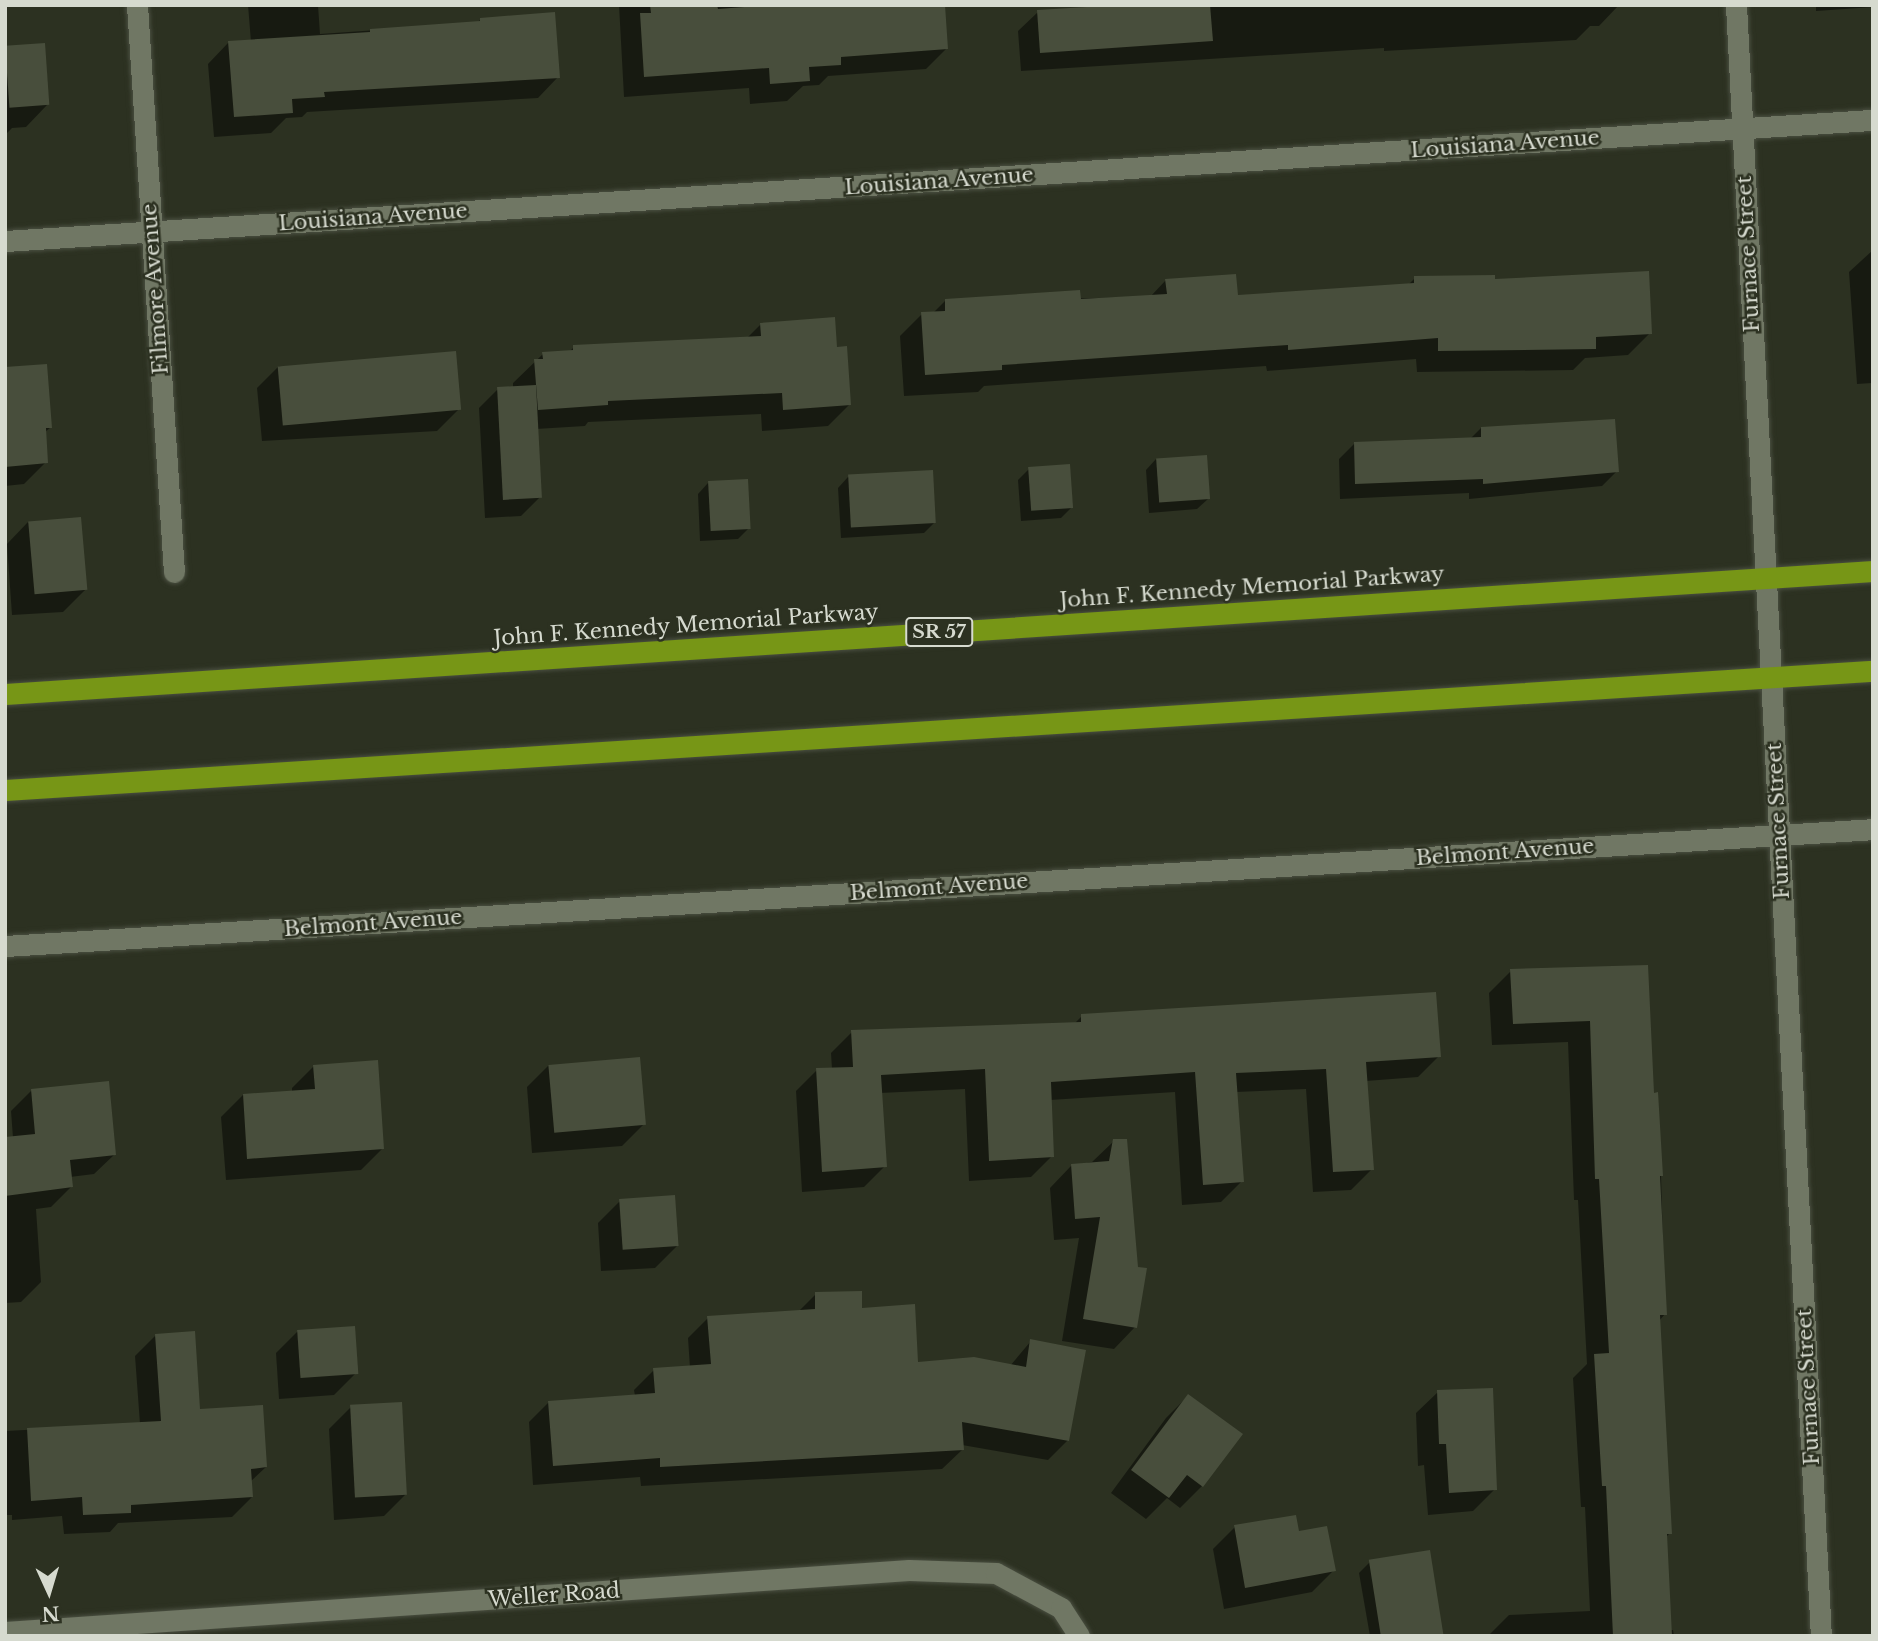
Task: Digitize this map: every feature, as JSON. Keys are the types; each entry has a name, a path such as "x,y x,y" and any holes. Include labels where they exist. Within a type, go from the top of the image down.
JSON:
{"highway":[{"name":"John F. Kennedy Memorial Parkway","path":"5,694 1873,571"},
{"path":"5,790 1873,671"}],"street":[{"name":"Filmore Avenue","path":"137,5 174,572"},
{"name":"Furnace Street","path":"1736,5 1821,1636"},
{"name":"Louisiana Avenue","path":"5,241 1873,120"},
{"name":"Belmont Avenue","path":"5,946 1873,829"},
{"name":"Weller Road","path":"5,1632 909,1570 996,1573 1061,1608 1079,1636"}],"building":[{"path":"650,5 717,5 718,9 770,5 945,5 948,49 841,57 841,65 809,67 810,81 770,84 769,68 644,77 640,13 651,13"},
{"path":"1120,5 1210,5 1213,41 1040,53 1037,10"},
{"path":"555,12 560,78 324,92 325,97 292,99 293,113 234,117 228,41 370,32 370,29"},
{"path":"45,43 49,105 9,108 5,46"},
{"path":"1649,271 1652,334 1596,337 1596,349 1438,351 1438,338 1288,350 1288,345 1002,365 1002,370 925,375 921,312 945,311 945,299 1080,290 1081,299 1167,294 1165,279 1236,274 1238,295 1414,283 1414,276 1495,275 1495,279"},
{"path":"835,317 837,347 847,346 851,405 783,410 782,393 608,401 608,405 538,410 534,359 543,359 542,352 573,350 573,345 761,336 760,323"},
{"path":"456,351 461,410 283,425 278,367"},
{"path":"47,364 52,428 46,428 48,463 5,467 5,367"},
{"path":"536,385 542,498 503,500 497,387"},
{"path":"1615,419 1619,472 1483,484 1483,479 1355,484 1354,442 1481,437 1481,427"},
{"path":"1207,455 1210,499 1159,502 1156,459"},
{"path":"1070,464 1073,508 1031,511 1028,467"},
{"path":"933,470 936,523 851,527 848,474"},
{"path":"748,479 751,529 711,531 708,481"},
{"path":"81,517 87,590 35,594 28,522"},
{"path":"1648,965 1654,1093 1658,1092 1663,1176 1660,1176 1667,1315 1660,1315 1672,1534 1667,1534 1672,1636 1613,1636 1606,1486 1602,1486 1594,1354 1609,1353 1599,1179 1595,1179 1590,1021 1513,1024 1510,969"},
{"path":"1436,992 1441,1057 1366,1062 1374,1170 1333,1172 1326,1069 1236,1073 1244,1182 1203,1185 1195,1072 1051,1082 1054,1157 989,1161 985,1069 881,1075 887,1167 822,1172 816,1068 853,1067 851,1030 1081,1022 1081,1014"},
{"path":"640,1057 646,1125 554,1133 548,1065"},
{"path":"378,1060 384,1149 247,1159 243,1094 315,1089 313,1065"},
{"path":"109,1081 116,1155 70,1160 73,1187 5,1196 5,1137 35,1134 31,1089"},
{"path":"1113,1139 1127,1139 1138,1267 1147,1268 1137,1328 1083,1319 1100,1217 1075,1219 1071,1164 1109,1161"},
{"path":"675,1195 679,1246 623,1250 619,1199"},
{"path":"862,1291 862,1308 915,1304 918,1362 974,1357 1026,1367 1030,1339 1086,1350 1069,1441 962,1422 964,1450 660,1467 660,1458 553,1466 548,1401 655,1393 653,1368 711,1364 707,1316 815,1309 815,1292"},
{"path":"355,1326 358,1374 300,1378 297,1330"},
{"path":"195,1331 200,1409 263,1405 267,1467 251,1469 253,1497 131,1505 131,1513 83,1515 82,1497 31,1501 27,1428 161,1421 155,1334"},
{"path":"1493,1388 1497,1490 1449,1493 1446,1444 1439,1444 1437,1390"},
{"path":"1188,1394 1243,1434 1203,1487 1187,1475 1169,1498 1131,1470"},
{"path":"402,1402 407,1495 355,1498 350,1405"},
{"path":"1296,1515 1299,1531 1327,1526 1336,1571 1245,1588 1234,1525"},
{"path":"1430,1550 1444,1636 1381,1636 1369,1560"}]}
